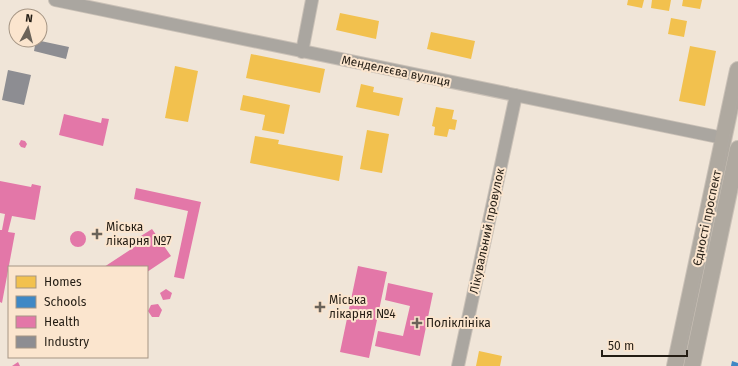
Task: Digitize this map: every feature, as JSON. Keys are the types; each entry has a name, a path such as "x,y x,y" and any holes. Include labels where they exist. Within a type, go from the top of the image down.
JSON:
{"main road":[{"name":"Єдності проспект","path":"675,366 731,140 738,70"},
{"name":"Єдності проспект","path":"692,366 738,149"}],"street":[{"name":"Менделєєва вулиця","path":"55,0 731,140"},
{"path":"302,52 312,0"},
{"name":"Лікувальний провулок","path":"458,366 516,96"}],"building: Homes":[{"path":"628,0 644,0 642,8 627,5"},
{"path":"652,0 671,0 669,11 651,8"},
{"path":"683,0 702,0 700,9 682,6"},
{"path":"340,13 379,21 376,39 336,30"},
{"path":"671,18 687,21 684,37 668,34"},
{"path":"431,32 475,41 471,59 427,49"},
{"path":"690,46 716,51 705,106 679,101"},
{"path":"251,54 325,69 320,93 246,78"},
{"path":"175,66 198,71 188,122 165,118"},
{"path":"361,84 374,87 373,92 403,98 399,116 356,107"},
{"path":"243,95 290,105 284,134 262,130 265,115 240,110"},
{"path":"436,107 454,110 452,119 457,120 455,130 449,129 447,137 434,135 435,127 432,126"},
{"path":"367,130 389,134 382,173 360,169"},
{"path":"255,136 279,140 278,144 343,156 339,181 250,163"},
{"path":"479,351 502,356 500,366 476,366"}],"building: Schools":[{"path":"732,361 738,363 738,366 731,366"}],"building: Health":[{"path":"64,114 101,123 102,118 109,119 103,146 59,135"},
{"path":"21,140 25,141 27,144 25,148 21,147 19,144"},
{"path":"0,181 31,187 32,184 41,186 35,220 12,216 8,232 15,233 2,303 0,302 0,230 2,230 5,214 0,213"},
{"path":"136,188 201,202 184,279 174,277 188,211 134,199"},
{"path":"152,229 171,256 148,271 148,266 106,266 136,246 133,241"},
{"path":"78,231 85,236 86,239 81,246 78,247 71,242 70,239 75,232"},
{"path":"358,266 387,272 369,358 340,352"},
{"path":"388,283 433,293 420,356 375,346 378,331 403,336 410,306 385,300"},
{"path":"166,289 172,293 170,299 163,300 160,293"},
{"path":"158,304 162,310 159,317 152,317 148,311 151,305"},
{"path":"18,362 20,366 12,366"}],"building: Industry":[{"path":"48,43 69,47 66,59 34,51 35,48 48,48"},
{"path":"8,70 31,75 24,105 2,100"}],"tram line":[{"path":"681,366 738,96"}],"place":[{"name":"Міська лікарня №7","path":"97,234"},
{"name":"Міська лікарня №4","path":"320,307"},
{"name":"Поліклініка","path":"417,323"}]}
